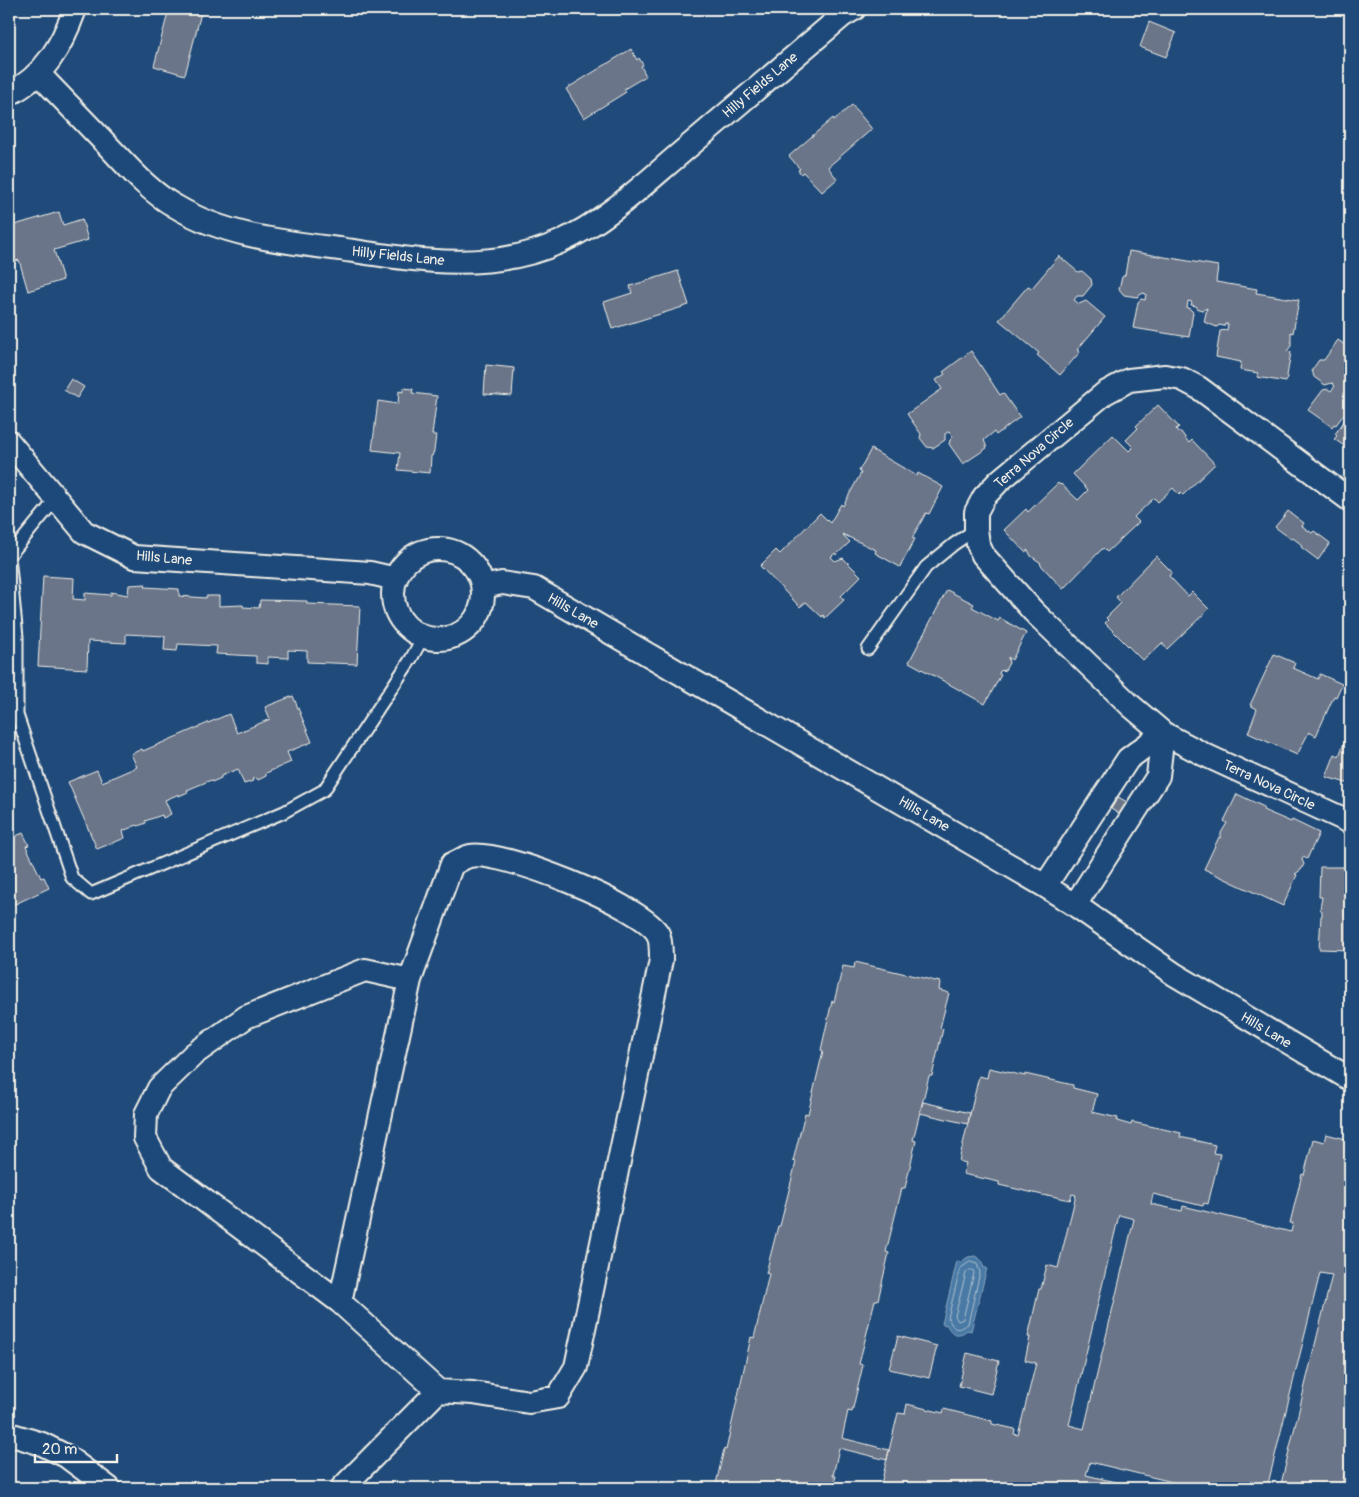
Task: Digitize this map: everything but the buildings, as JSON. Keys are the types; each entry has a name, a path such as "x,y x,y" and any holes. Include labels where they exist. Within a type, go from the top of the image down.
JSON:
{"street":[{"path":"9,94 38,73 57,51 68,30 75,9"},
{"name":"Hilly Fields Lane","path":"38,73 142,181 174,206 201,218 243,234 290,242 436,262 481,261 528,254 560,242 595,222 633,194 842,16 854,9"},
{"name":"Terra Nova Circle","path":"1350,500 1199,388 1182,379 1165,376 1129,380 1105,393 999,481 984,497 976,512 978,544 983,555 992,566 1033,611 1123,699 1162,733 1350,822"},
{"name":"Hills Lane","path":"9,442 84,532 134,557 370,573 396,579"},
{"path":"443,549 457,553 469,562 478,573 483,587 483,601 479,613 472,624 461,633 449,638 436,640 423,637 411,630 401,620 395,607 393,593 396,579 403,566 414,556 428,550 443,549"},
{"name":"Hills Lane","path":"483,587 502,583 534,588 1075,904 1174,974 1350,1079"},
{"path":"1045,886 1128,758 1162,733"},
{"path":"1075,904 1158,776 1162,733"},
{"path":"340,1302 410,980 452,864 470,856 503,858 565,878 640,916 658,934 661,960 576,1367 558,1397 529,1402 473,1393 438,1391 340,1302 161,1168 145,1138 146,1114 159,1088 194,1054 246,1017 365,970 410,980"},
{"path":"342,1488 438,1391"},
{"path":"9,1434 42,1444 66,1456 109,1488"}],"lane":[{"path":"56,499 9,556 17,637 17,715 72,878 92,894 284,812 324,790 411,659 423,637"},
{"path":"868,649 926,567 976,529"}],"water":[{"path":"975,1256 981,1260 984,1268 987,1268 971,1331 967,1330 961,1334 956,1334 947,1325 942,1324 957,1261 961,1262 968,1257"}]}
